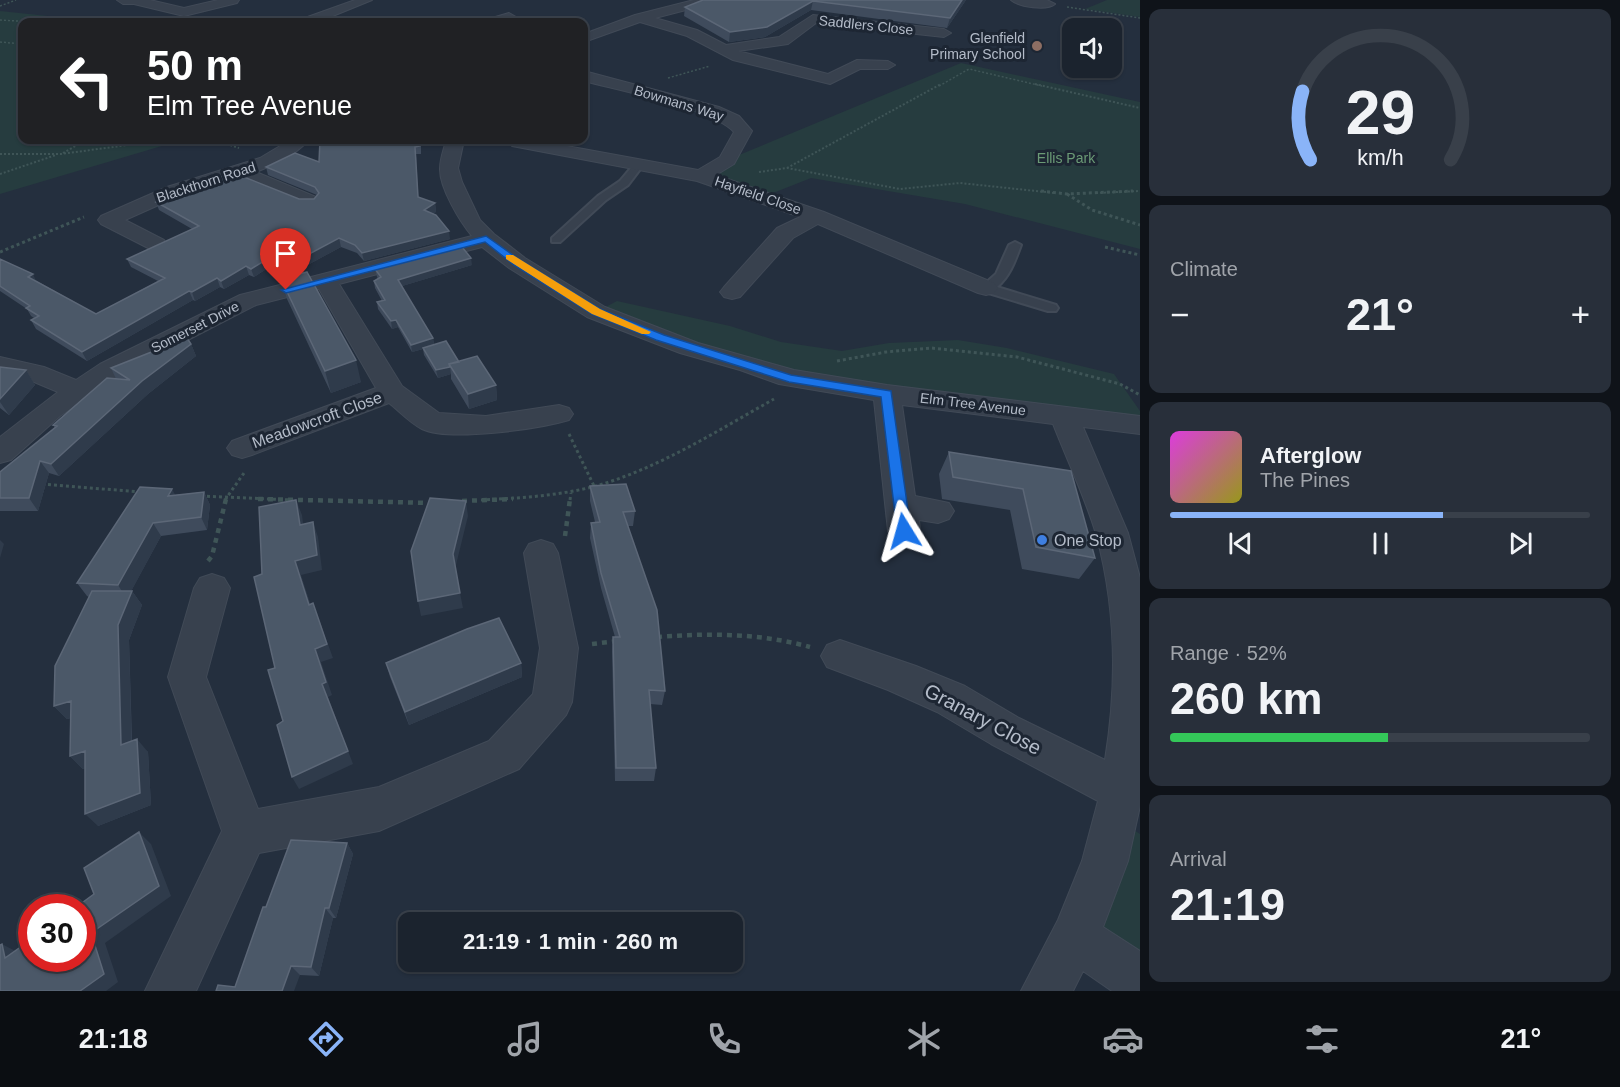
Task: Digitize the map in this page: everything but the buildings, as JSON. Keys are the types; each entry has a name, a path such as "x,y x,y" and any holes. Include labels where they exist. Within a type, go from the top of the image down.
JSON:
{"street":[{"path":"123,0 134,0 173,11 192,11 217,17"},
{"path":"192,11 233,0"},
{"path":"318,18 366,0"},
{"path":"677,0 692,4"},
{"path":"588,34 709,0"},
{"path":"1021,3 1049,4"},
{"path":"640,18 693,33 738,57 830,79 857,64 888,65"},
{"name":"Saddlers Close","path":"723,49 783,41 813,19 944,33"},
{"name":"Bowmans Way","path":"588,77 712,111 733,120 744,131 727,160 701,176"},
{"name":"Blackthorn Road","path":"100,217 174,191 240,172 281,155 296,144"},
{"name":"Elm Tree Avenue","path":"454,144 449,168 452,182 471,222 486,239 517,262 596,312 689,348 806,381 886,394 1140,425"},
{"name":"Hayfield Close","path":"529,144 701,176 817,216 986,288"},
{"path":"240,172 309,201"},
{"path":"732,292 785,233 817,216"},
{"path":"100,217 156,244"},
{"name":"Somerset Drive","path":"0,453 50,410 109,370 248,300 486,239"},
{"name":"Meadowcroft Close","path":"325,280 392,392 432,422 486,425 559,414"},
{"path":"0,365 35,373 78,390"},
{"name":"Meadowcroft Close","path":"242,448 392,392"},
{"path":"886,394 902,519 938,511"},
{"path":"1046,991 1075,937 1105,861 1122,791 1131,727 1132,655 1126,592 1112,533 1064,414"},
{"path":"245,832 379,809 504,755 552,702 559,648 541,553"},
{"path":"170,991 245,832 187,677 212,588"},
{"name":"Granary Close","path":"840,656 902,678 951,699 1005,731 1122,791"},
{"path":"1075,937 1140,980"}],"lane":[{"path":"556,240 602,198 624,183 639,164"},
{"path":"986,288 992,286 1002,276 1015,244"},
{"path":"986,288 1052,308"}],"path":[{"path":"0,6 16,0"},
{"path":"1049,4 1140,18"},
{"path":"0,20 18,21"},
{"path":"0,42 18,44"},
{"path":"636,89 642,85 738,57"},
{"path":"1140,108 969,69 787,168 900,189 960,183 1067,194 1140,191"},
{"path":"0,174 61,154 79,144"},
{"path":"0,154 61,154 135,144"},
{"path":"1067,194 1096,212 1140,225"},
{"path":"0,252 100,217"},
{"path":"1105,247 1140,255"},
{"path":"454,502 570,493 606,483 681,450 806,381 839,360 931,348 1017,357 1120,384 1140,395"},
{"path":"559,414 594,486"},
{"path":"212,588 189,587 212,556 226,497 244,473 242,448"},
{"path":"33,483 146,492"},
{"path":"541,553 563,547 570,493"},
{"path":"192,495 334,502 443,503"},
{"path":"650,638 697,633 790,641 840,656"},
{"path":"559,648 627,640"}],"green space":[{"path":"1107,0 1140,0 1140,17 1085,9"},
{"path":"0,11 67,18 18,18 18,144 169,144 0,194"},
{"name":"Ellis Park","path":"961,63 1140,102 1140,249 965,204 811,178 763,197 701,176 727,160"},
{"path":"617,301 730,326 781,342 842,351 889,343 958,340 1007,348 1114,374 1140,411 1140,425 806,381 596,312"},
{"path":"1115,818 1140,834 1140,980 1087,907"}],"slow traffic":[{"path":"510,257 596,312 646,332"}],"place":[{"name":"Glenfield Primary School","path":"1037,46"},
{"name":"One Stop","path":"1042,540"}],"route":[{"path":"286,290 486,239 517,262 596,312 660,338 789,378 886,394 904,531"}]}
